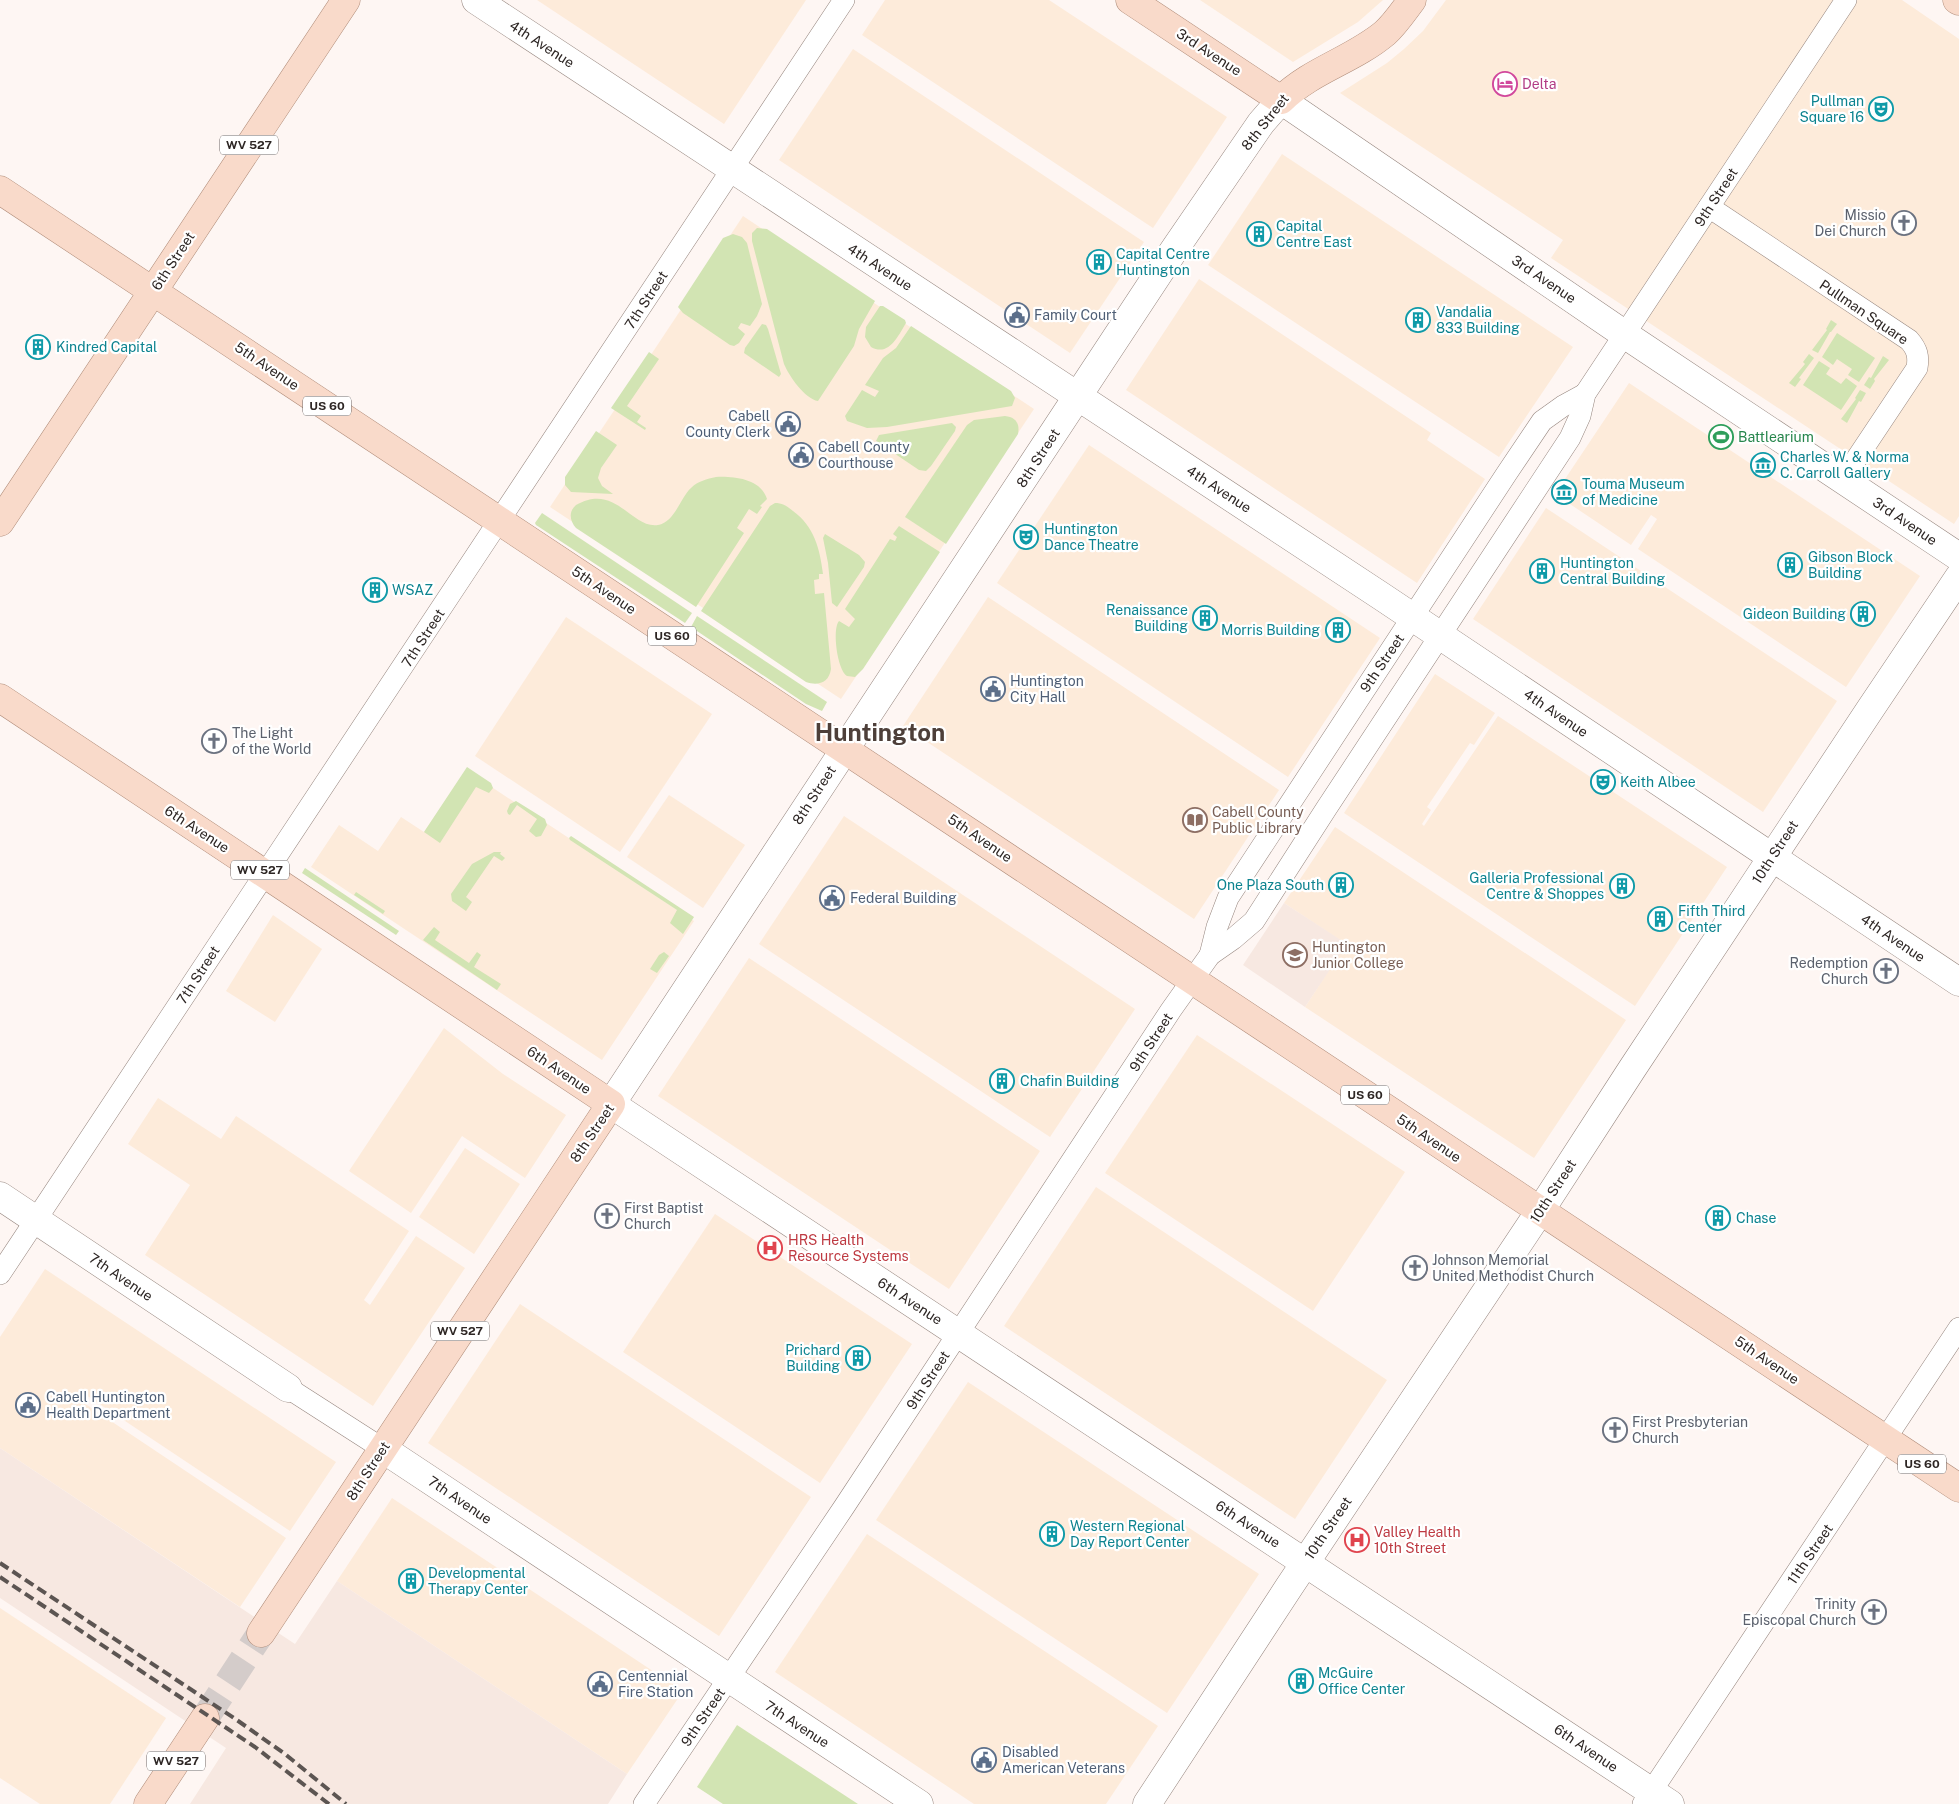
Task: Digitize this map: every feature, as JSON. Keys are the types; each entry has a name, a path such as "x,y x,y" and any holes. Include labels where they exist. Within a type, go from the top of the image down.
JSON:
{"main road":[{"name":"6th Street","path":"0,522 346,0"},
{"name":"3rd Avenue","path":"1130,0 1280,100"},
{"name":"8th Street","path":"1280,100 1308,78 1370,44 1398,19 1412,0"},
{"name":"5th Avenue","path":"0,190 1959,1488"},
{"name":"6th Avenue","path":"0,698 611,1104"},
{"name":"8th Street","path":"261,1633 611,1104"},
{"name":"WV 527","path":"148,1804 205,1718"}],"street":[{"name":"4th Avenue","path":"476,0 1412,617 1959,982"},
{"name":"7th Street","path":"0,1274 501,521 844,0"},
{"name":"9th Street","path":"644,1804 729,1679 1192,980 1210,955 1254,921 1570,438 1580,416 1585,394 1846,0"},
{"name":"3rd Avenue","path":"1280,100 1624,334 1959,557"},
{"name":"8th Street","path":"611,1104 1216,188 1261,123 1280,100"},
{"name":"Pullman Square","path":"1709,207 1909,340 1916,348 1919,358 1917,368 1843,479"},
{"name":"9th Street","path":"1210,955 1217,927 1228,898 1542,421 1585,394"},
{"name":"10th Street","path":"1147,1804 1305,1562 1540,1211 1772,857 1959,577"},
{"name":"6th Avenue","path":"611,1104 1305,1562 1655,1800"},
{"name":"7th Avenue","path":"0,1196 919,1804"},
{"name":"11th Street","path":"1655,1800 1959,1328"}],"shaded area":[{"path":"537,0 806,0 724,124"},
{"path":"885,0 1049,0 1227,117 1153,228 862,35"},
{"path":"1200,0 1383,0 1358,22 1293,62"},
{"path":"1446,0 1902,0 1959,39 1959,516 1954,524 1551,258 1563,240 1340,93 1387,63 1404,49 1423,31"},
{"path":"853,49 1144,242 1070,353 779,160"},
{"path":"1282,154 1573,347 1499,457 1208,265"},
{"path":"743,216 1034,409 841,699 550,507"},
{"path":"1199,279 1431,433 1427,440 1485,479 1417,583 1126,390"},
{"path":"1629,383 1920,576 1846,687 1638,549 1657,519 1651,515 1631,545 1555,494"},
{"path":"1089,445 1380,638 1288,777 997,583"},
{"path":"1546,508 1837,701 1763,812 1473,619"},
{"path":"988,597 1279,790 1194,919 903,726"},
{"path":"566,617 712,714 620,852 475,756"},
{"path":"1435,674 1495,713 1474,745 1470,743 1427,807 1431,810 1422,824 1424,826 1498,716 1727,867 1635,1006 1344,813"},
{"path":"466,770 694,921 602,1060 311,867 339,825 378,851 401,817 424,832"},
{"path":"669,795 745,845 703,908 627,857"},
{"path":"844,816 1135,1009 1050,1137 759,944"},
{"path":"1335,827 1626,1020 1534,1158 1305,1007 1346,944 1284,903"},
{"name":"Huntington Junior College","path":"1284,903 1347,944 1305,1007 1243,965"},
{"path":"273,915 322,949 275,1022 226,991"},
{"path":"749,958 1040,1151 949,1289 658,1096"},
{"path":"444,1028 503,1074 566,1115 525,1178 462,1136 411,1213 349,1171"},
{"path":"1197,1035 1405,1172 1313,1311 1105,1173"},
{"path":"158,1098 221,1139 236,1116 409,1231 364,1300 370,1305 416,1236 465,1268 373,1406 145,1255 190,1185 128,1144"},
{"path":"465,1148 520,1184 474,1254 419,1217"},
{"path":"1096,1187 1387,1380 1295,1519 1004,1326"},
{"path":"715,1214 912,1344 820,1483 623,1352"},
{"path":"45,1269 336,1462 290,1531 83,1393 78,1399 286,1538 240,1607 0,1448 0,1337"},
{"path":"520,1304 811,1497 719,1636 428,1443"},
{"path":"968,1382 1259,1574 1167,1713 876,1520"},
{"path":"0,1448 295,1644 337,1581 627,1774 608,1804 190,1804 226,1748 0,1598"},
{"path":"392,1498 683,1691 627,1774 337,1581"},
{"path":"867,1534 1158,1726 1106,1804 974,1804 775,1672"},
{"path":"0,1608 166,1718 110,1804 40,1804 0,1778"}],"green space":[{"path":"757,228 767,229 875,301 859,329 854,346 818,401 803,392 784,364 752,241 752,233"},
{"path":"733,234 742,237 747,243 762,304 750,326 741,323 738,328 745,334 739,343 734,346 683,313 678,307 723,238"},
{"path":"880,306 905,320 906,323 892,344 883,349 877,349 871,347 865,337 866,327"},
{"path":"1831,320 1837,324 1818,353 1812,350 1827,330"},
{"path":"762,324 766,325 768,329 781,374 779,377 744,353 745,348"},
{"path":"911,326 1011,391 1015,398 1012,406 887,427 867,428 847,421 845,416 862,390 875,397 879,391 865,385 883,358 896,348"},
{"path":"1837,333 1875,358 1859,382 1848,375 1852,369 1837,359 1833,365 1822,357"},
{"path":"649,352 659,359 627,406 641,416 637,422 646,428 645,430 611,408"},
{"path":"1809,354 1814,358 1799,378 1801,379 1795,387 1789,383 1805,364 1803,362"},
{"path":"1883,356 1889,360 1874,379 1875,381 1870,389 1864,385 1869,377 1871,378"},
{"path":"1819,361 1830,368 1826,374 1841,384 1846,378 1857,386 1841,410 1803,385"},
{"path":"1860,390 1866,393 1861,402 1859,401 1847,423 1841,419 1856,399"},
{"path":"1005,416 1014,419 1018,427 1018,434 946,544 905,517 967,425 974,420"},
{"path":"952,423 956,427 955,431 926,471 919,470 876,441 879,435"},
{"path":"596,431 617,445 601,468 598,478 602,486 613,494 571,492 565,485 565,477"},
{"path":"716,477 738,478 753,483 764,492 767,499 760,506 762,507 757,514 749,509 737,528 744,533 696,607 576,528 571,519 573,508 576,505 590,499 602,499 612,502 639,520 648,524 658,525 664,523 673,515 687,492 694,486"},
{"path":"775,503 789,508 806,524 815,539 820,556 823,574 819,574 819,579 814,580 815,594 824,593 831,669 828,678 815,684 806,682 701,611 770,506"},
{"path":"542,513 692,613 685,623 536,525 535,523"},
{"path":"899,526 940,552 863,669 855,677 847,676 843,672 838,658 837,625 839,621 849,627 855,619 845,609 890,539 895,541 897,537 893,534"},
{"path":"825,534 859,555 865,562 864,567 837,607 832,603 828,563 823,538"},
{"path":"697,616 827,702 822,711 806,704 691,627"},
{"path":"467,767 491,783 493,788 489,793 476,787 440,843 424,832"},
{"path":"516,801 545,819 547,825 541,836 536,837 529,831 537,819 517,805 510,815 508,814 507,811 510,804"},
{"path":"571,836 694,917 683,934 670,923 677,910 570,840"},
{"path":"494,852 501,852 500,854 505,858 502,861 494,856 466,897 472,902 466,911 452,901 451,894 472,864"},
{"path":"305,868 399,931 396,935 302,873"},
{"path":"356,892 385,911 383,914 354,895"},
{"path":"434,927 440,932 435,940 469,963 477,952 481,955 474,967 501,984 497,990 423,940"},
{"path":"664,952 669,956 657,973 650,969 659,955"},
{"path":"737,1725 858,1804 723,1804 697,1787"}],"tunnel":[{"path":"205,1718 261,1633"}],"railway":[{"path":"0,1563 234,1718 285,1754 346,1804"},
{"path":"0,1577 255,1747 329,1804"}],"place":[{"name":"Delta","path":"1505,84"},
{"name":"Pullman Square 16","path":"1881,109"},
{"name":"Missio Dei Church","path":"1904,223"},
{"name":"Capital Centre East","path":"1259,234"},
{"name":"Capital Centre Huntington","path":"1099,262"},
{"name":"Family Court","path":"1017,315"},
{"name":"Vandalia 833 Building","path":"1418,320"},
{"name":"Kindred Capital","path":"38,347"},
{"name":"Cabell County Clerk","path":"788,424"},
{"name":"Battlearium","path":"1721,437"},
{"name":"Cabell County Courthouse","path":"801,455"},
{"name":"Charles W. & Norma C. Carroll Gallery","path":"1763,465"},
{"name":"Touma Museum of Medicine","path":"1564,492"},
{"name":"Huntington Dance Theatre","path":"1026,537"},
{"name":"Gibson Block Building","path":"1790,565"},
{"name":"Huntington Central Building","path":"1542,571"},
{"name":"WSAZ","path":"375,590"},
{"name":"Gideon Building","path":"1863,614"},
{"name":"Renaissance Building","path":"1205,618"},
{"name":"Morris Building","path":"1338,630"},
{"name":"Huntington City Hall","path":"993,689"},
{"name":"The Light of the World","path":"214,741"},
{"name":"Keith Albee","path":"1603,782"},
{"name":"Cabell County Public Library","path":"1195,820"},
{"name":"One Plaza South","path":"1341,885"},
{"name":"Galleria Professional Centre & Shoppes","path":"1622,886"},
{"name":"Federal Building","path":"832,898"},
{"name":"Fifth Third Center","path":"1660,919"},
{"name":"Huntington Junior College","path":"1295,955"},
{"name":"Redemption Church","path":"1886,971"},
{"name":"Chafin Building","path":"1002,1081"},
{"name":"First Baptist Church","path":"607,1216"},
{"name":"Chase","path":"1718,1218"},
{"name":"HRS Health Resource Systems","path":"770,1248"},
{"name":"Johnson Memorial United Methodist Church","path":"1415,1268"},
{"name":"Prichard Building","path":"858,1358"},
{"name":"Cabell Huntington Health Department","path":"28,1405"},
{"name":"First Presbyterian Church","path":"1615,1430"},
{"name":"Western Regional Day Report Center","path":"1052,1534"},
{"name":"Valley Health 10th Street","path":"1357,1540"},
{"name":"Developmental Therapy Center","path":"411,1581"},
{"name":"Trinity Episcopal Church","path":"1874,1612"},
{"name":"McGuire Office Center","path":"1301,1681"},
{"name":"Centennial Fire Station","path":"600,1684"},
{"name":"Disabled American Veterans","path":"984,1760"}],"district":[{"name":"Huntington","path":"880,732"}]}
